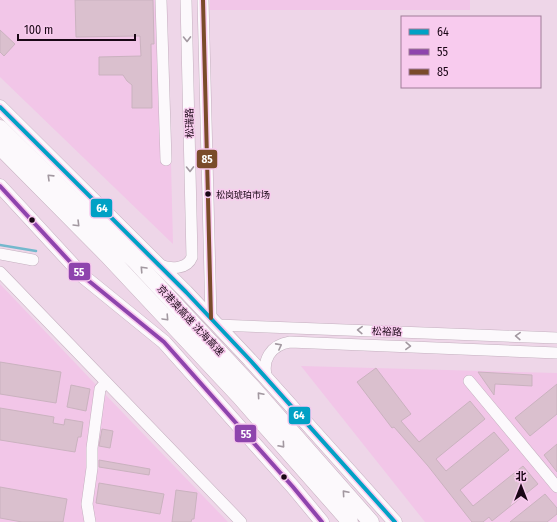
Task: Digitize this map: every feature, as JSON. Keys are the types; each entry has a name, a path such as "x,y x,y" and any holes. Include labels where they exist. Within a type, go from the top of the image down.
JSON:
{"highway":[{"name":"京港澳高速 沈海高速","path":"0,128 136,260 253,388 371,522"},
{"name":"京港澳高速 沈海高速","path":"0,147 107,255 234,391 350,522"}],"main road":[{"path":"0,107 159,265 214,322 395,522"},
{"path":"0,186 84,277 164,342 293,487 322,522"}],"street":[{"path":"161,0 166,160"},
{"name":"松瑞路","path":"159,265 167,268 182,267 189,263 192,256 186,0"},
{"name":"松瑞路","path":"203,0 214,322"},
{"path":"0,254 33,260"},
{"path":"0,272 241,522"},
{"name":"松裕路","path":"214,322 557,338"},
{"name":"松裕路","path":"267,379 265,368 267,358 271,351 279,345 290,342 557,352"},
{"path":"469,381 557,487"},
{"path":"90,522 87,504 92,468 92,448 100,389 106,382"}],"shaded area":[{"path":"0,0 167,0 173,244 0,77"},
{"path":"210,0 470,0 470,10 210,10"},
{"path":"0,284 100,389 228,522 0,522"},
{"path":"301,366 557,373 557,522 425,522"}],"building":[{"path":"75,0 153,0 154,44 151,44 152,108 132,108 132,85 123,75 99,75 99,57 141,56 140,36 76,37"},
{"path":"0,30 15,44 4,56 0,52"},
{"path":"0,362 61,372 56,403 0,394"},
{"path":"376,368 411,414 401,421 419,442 470,401 485,419 436,459 446,471 494,432 509,450 460,490 473,506 523,466 538,484 492,521 489,517 483,522 472,522 428,466 394,427 392,428 357,382"},
{"path":"478,372 532,375 532,386 495,384 494,395"},
{"path":"557,384 557,414 530,436 515,418"},
{"path":"71,385 90,389 86,411 67,407"},
{"path":"0,408 54,417 53,423 64,425 65,419 83,422 81,437 78,437 75,452 0,440"},
{"path":"102,429 113,431 110,448 99,446"},
{"path":"557,444 557,472 544,455"},
{"path":"99,460 150,469 149,475 99,467"},
{"path":"99,483 164,494 160,514 96,503"},
{"path":"0,487 67,499 63,522 22,522 0,518"},
{"path":"176,490 197,493 194,519 192,519 191,522 172,522"},
{"path":"545,494 557,508 557,514 547,522 510,522"}],"waterway":[{"path":"0,245 36,251"}],"transit line":[{"name":"85","path":"203,0 211,318"},
{"name":"64","path":"0,107 186,292 250,360 395,522"},
{"name":"55","path":"0,186 84,277 164,342 293,487 322,522"}],"place":[{"name":"松岗琥珀市场","path":"208,194"}]}
